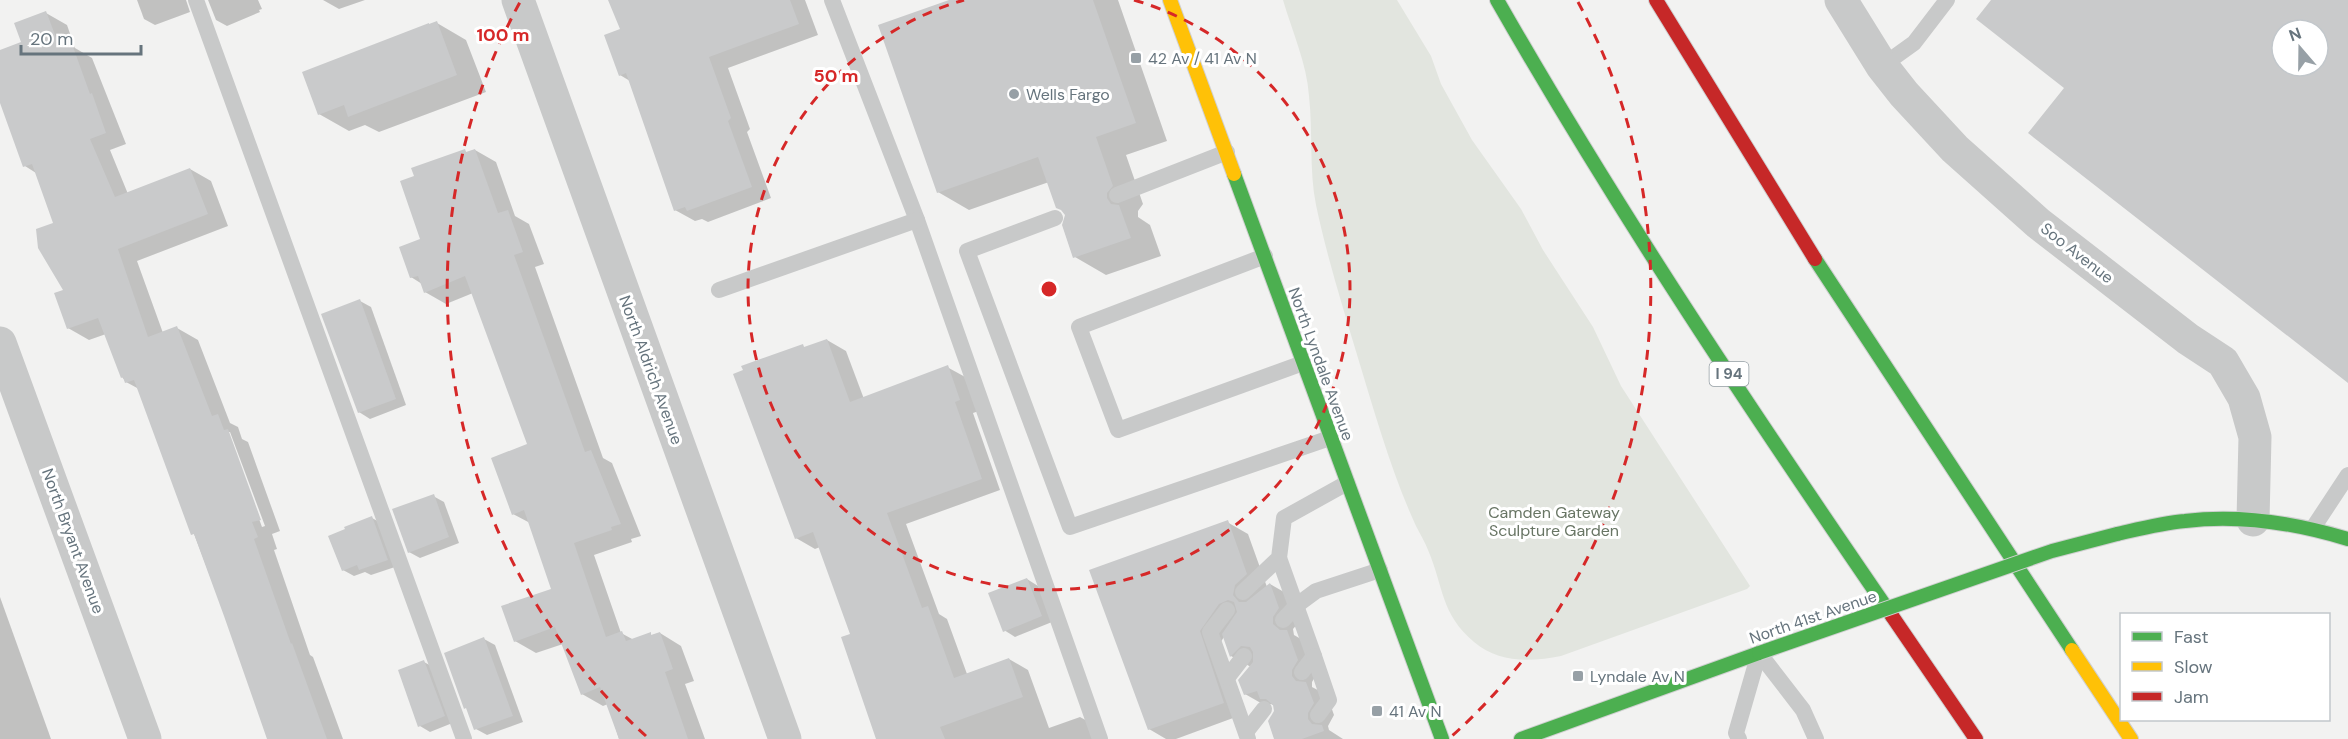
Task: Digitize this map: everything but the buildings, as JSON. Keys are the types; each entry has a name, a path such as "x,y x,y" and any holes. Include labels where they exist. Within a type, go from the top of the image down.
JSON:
{"main road":[{"name":"North Lyndale Avenue","path":"1170,0 1442,739"},
{"name":"I 94","path":"1497,0 1596,168 1697,327 1976,739"},
{"path":"1656,0 1718,105 1910,408 2130,739"},
{"name":"North 41st Avenue","path":"1521,739 2052,551 2117,534 2190,520 2253,520 2313,528 2348,539"}],"street":[{"name":"North Aldrich Avenue","path":"518,0 785,739"},
{"name":"Soo Avenue","path":"1841,0 1882,66 1955,150 2037,223 2188,339 2223,362 2244,398 2255,437 2253,520"},
{"name":"North Bryant Avenue","path":"0,343 145,739"}],"lane":[{"path":"195,0 464,739"},
{"path":"832,0 917,220 1100,739"},
{"path":"1882,66 1914,43 1947,0"},
{"path":"1117,195 1227,152"},
{"path":"1055,218 967,251 1070,527 1330,438"},
{"path":"719,290 917,220"},
{"path":"1264,256 1079,327 1118,430 1304,363"},
{"path":"2313,528 2348,475"},
{"path":"1318,715 1329,700 1279,558 1284,518 1347,483"},
{"path":"1243,592 1279,558"},
{"path":"1283,620 1297,605 1316,591 1380,570"},
{"path":"1227,609 1210,632 1247,735"},
{"path":"1739,739 1736,733 1759,653"},
{"path":"1759,653 1803,710 1816,739"},
{"path":"1227,678 1244,656"},
{"path":"1302,672 1314,656"},
{"path":"1247,735 1264,710"}],"green space":[{"name":"Camden Gateway Sculpture Garden","path":"1283,0 1397,0 1431,56 1441,84 1472,140 1521,209 1543,250 1593,327 1621,386 1750,586 1747,589 1550,658 1527,660 1494,654 1474,642 1455,621 1444,599 1428,550 1399,486 1377,422 1336,282 1314,192 1308,84"}],"traffic: fast":[{"path":"1497,0 1590,157 1688,312 1892,616"},
{"path":"1234,174 1442,739"},
{"path":"1815,259 2072,650"},
{"path":"2117,534 2176,522 2247,519 2288,524 2348,539"},
{"path":"1759,653 2052,551 2117,534"},
{"path":"1521,739 1759,653"}],"traffic: slow":[{"path":"1170,0 1234,174"},
{"path":"2072,650 2131,739"}],"traffic: jam":[{"path":"1656,0 1815,259"},
{"path":"1892,616 1976,739"}],"place":[{"name":"42 Av / 41 Av N","path":"1136,58"},
{"name":"Wells Fargo","path":"1014,94"},
{"name":"Lyndale Av N","path":"1578,676"},
{"name":"41 Av N","path":"1377,711"}]}
